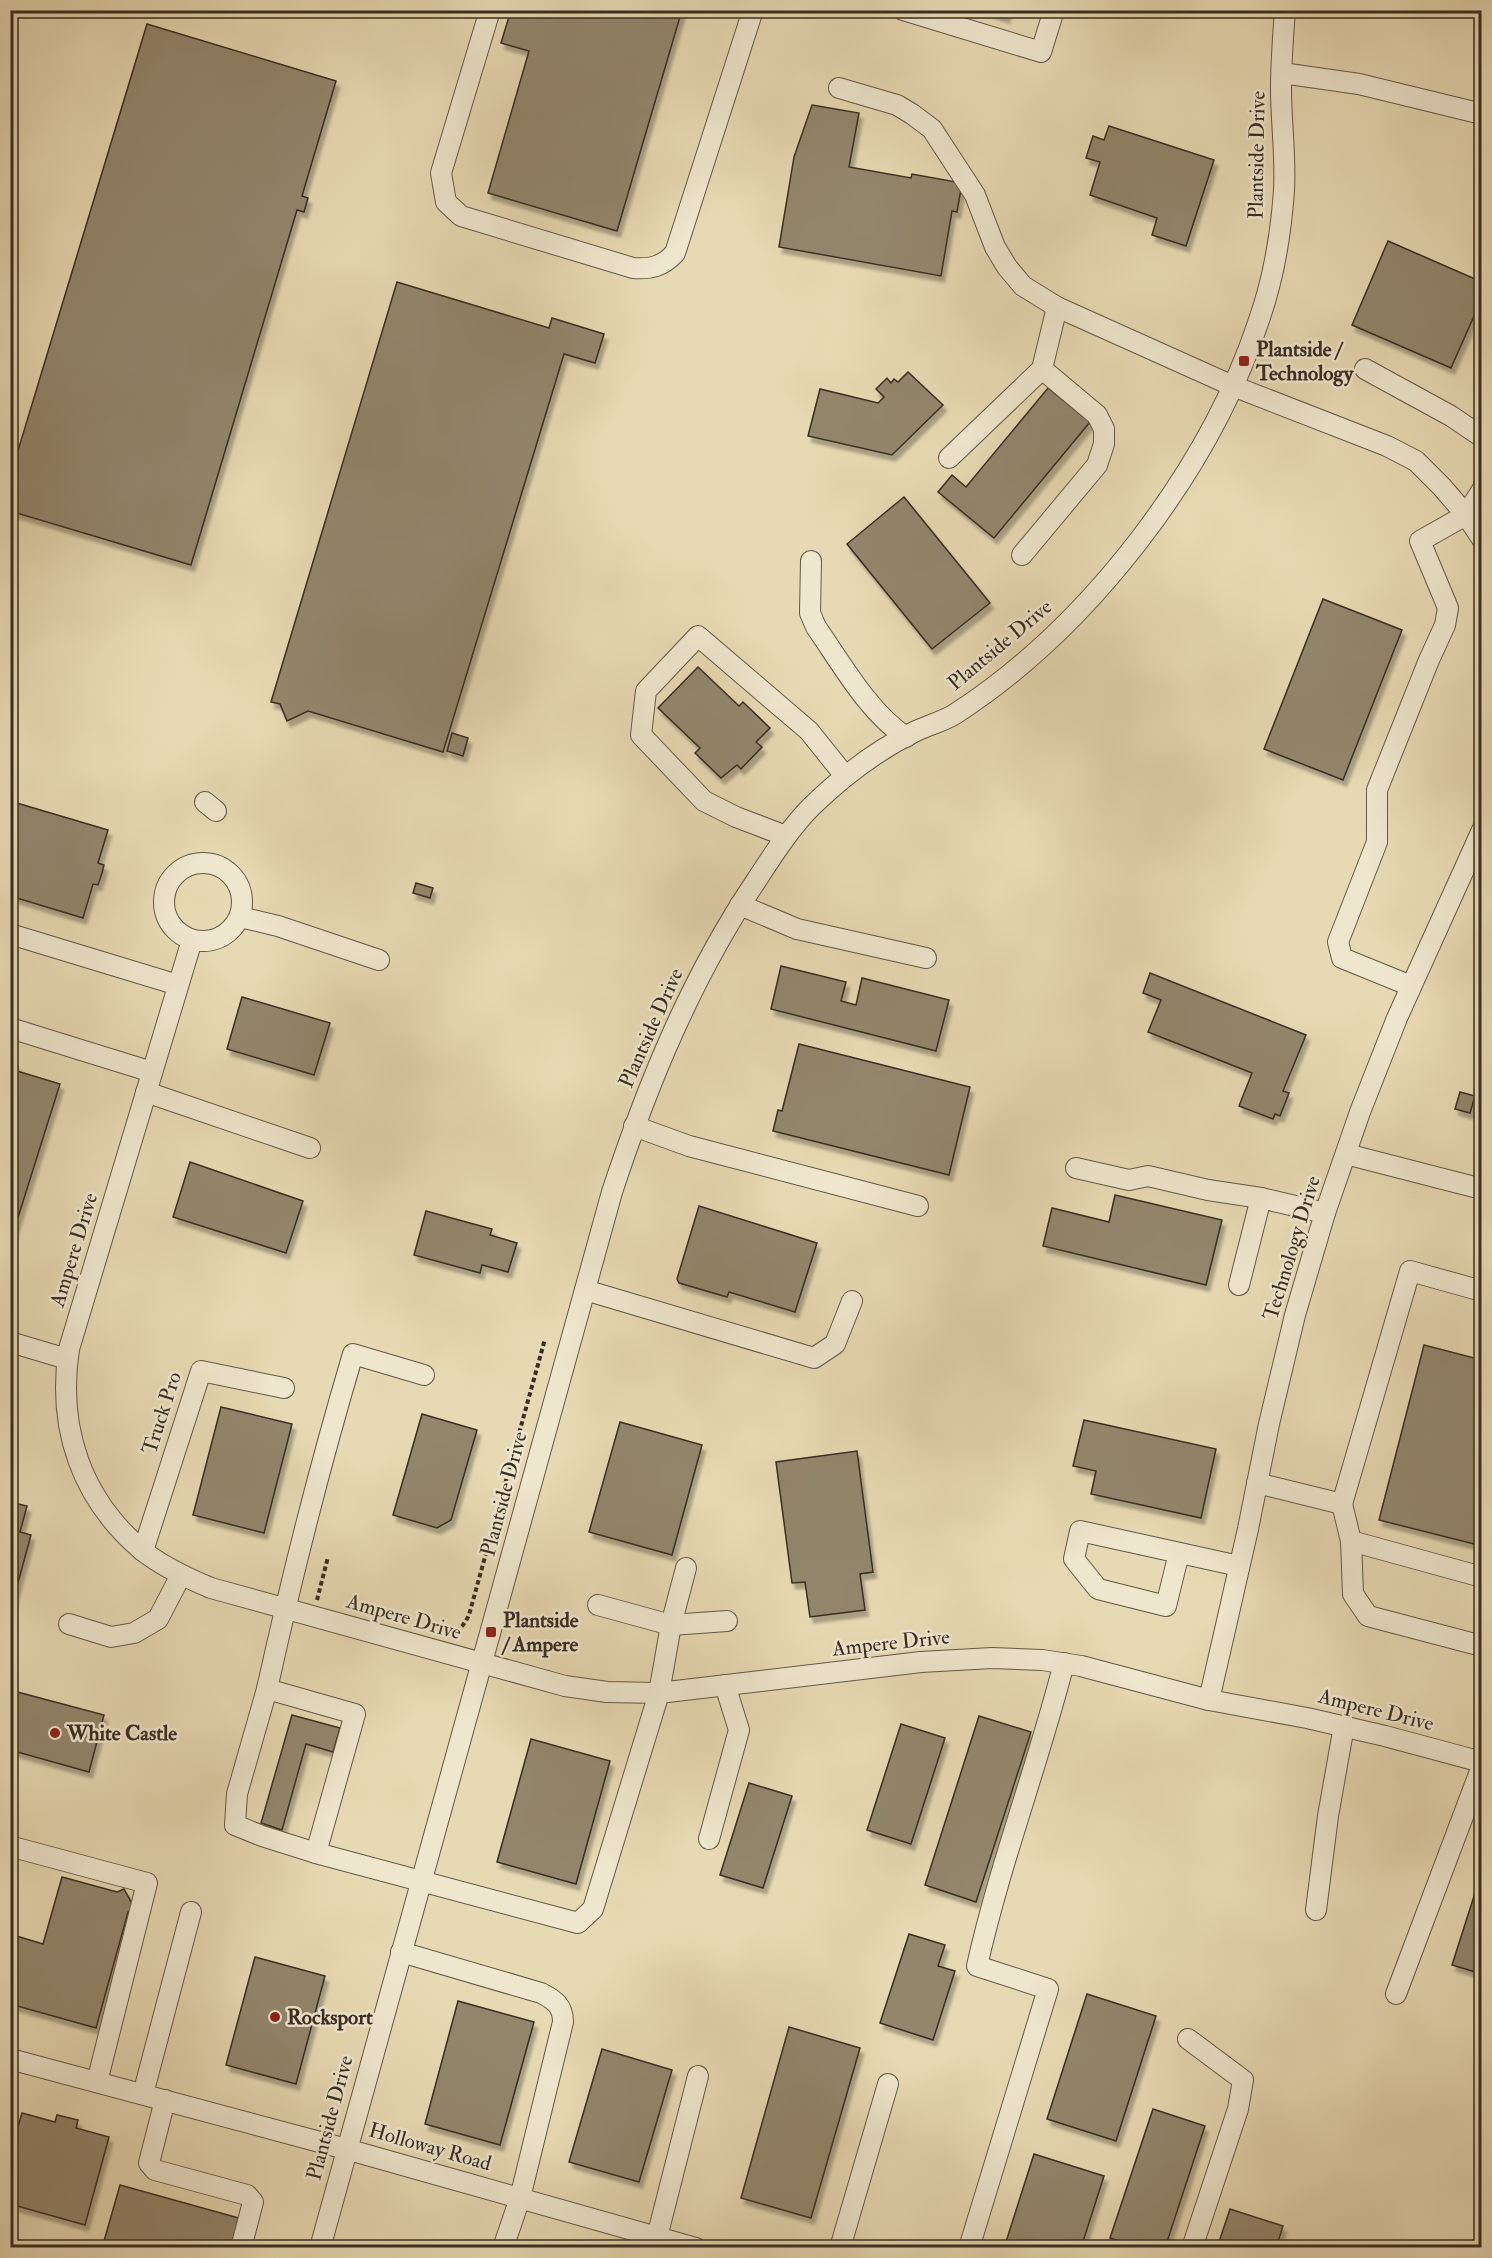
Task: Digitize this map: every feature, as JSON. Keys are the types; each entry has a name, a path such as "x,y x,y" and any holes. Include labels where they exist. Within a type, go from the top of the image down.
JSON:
{"street":[{"path":"490,10 441,174 446,202 461,216 633,268 652,269 666,263 675,253 753,10"},
{"path":"903,10 1041,52 1054,10"},
{"name":"Plantside Drive","path":"320,2247 612,1192 653,1076 686,1003 740,905 786,836 810,808 845,776 879,752 906,736 953,716 1005,677 1054,634 1100,588 1149,528 1182,480 1220,414 1233,386 1259,322 1272,276 1280,229 1284,147 1282,73 1285,10"},
{"path":"1282,73 1359,84 1482,114"},
{"path":"839,88 897,105 932,129 975,195 995,247 1006,267 1023,286 1057,307 1233,386 1387,446 1416,461 1466,515 1482,539"},
{"path":"949,458 1042,369 1057,307"},
{"path":"1022,555 1097,465 1104,444 1104,429 1097,415 1042,369"},
{"path":"1365,369 1451,416 1482,437"},
{"path":"1411,986 1342,958 1338,942 1377,842 1377,790 1445,625 1448,608 1420,541 1466,515 1482,490"},
{"path":"811,561 810,614 816,627 877,711 896,730 906,736"},
{"path":"786,836 736,817 704,801 641,735 646,691 698,636 809,731 845,776"},
{"name":"Technology Drive","path":"1209,1700 1295,1315 1326,1213 1360,1112 1411,986 1482,830"},
{"path":"204,861 219,865 232,874 239,884 243,903 240,917 234,927 223,936 210,940 192,940 172,927 165,914 163,899 170,879 186,866 204,861"},
{"path":"740,905 797,928 926,958"},
{"path":"240,917 278,926 379,960"},
{"path":"10,934 178,985"},
{"name":"Ampere Drive","path":"192,940 67,1359 64,1394 66,1417 74,1450 88,1483 101,1505 125,1534 143,1551 181,1575 211,1588 566,1686 607,1692 658,1693 921,1662 992,1658 1042,1660 1081,1666 1209,1700 1344,1726 1482,1764"},
{"path":"10,1028 152,1072"},
{"path":"146,1092 310,1148"},
{"path":"634,1126 689,1146 918,1206"},
{"path":"1346,1154 1482,1189"},
{"path":"1076,1168 1129,1180 1148,1176 1326,1213"},
{"path":"1239,1285 1261,1198"},
{"path":"1482,1291 1410,1271 1342,1504 1351,1541 1353,1594 1368,1616 1482,1646"},
{"path":"585,1290 814,1358 835,1344 852,1301"},
{"path":"10,1342 67,1359"},
{"path":"424,1375 353,1354 320,1464 267,1689 237,1794 235,1825 316,1853 578,1923 593,1909 658,1693 670,1624 686,1568"},
{"name":"Truck Pro","path":"143,1551 201,1371 284,1388"},
{"path":"1257,1483 1342,1504"},
{"path":"1179,1552 1166,1606 1098,1589 1074,1559 1080,1531 1179,1552 1239,1566"},
{"path":"1351,1541 1482,1577"},
{"path":"69,1624 111,1637 134,1633 158,1619 181,1575"},
{"path":"598,1605 670,1624 727,1621"},
{"path":"969,2247 1048,1989 977,1966 990,1910 1050,1718 1064,1664"},
{"path":"709,1839 739,1730 725,1685"},
{"path":"267,1689 355,1714 316,1853"},
{"path":"1316,1910 1328,1816 1344,1726"},
{"path":"1396,1994 1482,1764"},
{"path":"14,1846 147,1882 97,2082"},
{"path":"143,2094 191,1912"},
{"path":"401,1952 541,1993 560,2004 563,2022 520,2198 502,2247"},
{"path":"1188,2039 1243,2080 1238,2109 1192,2247"},
{"name":"Holloway Road","path":"10,2059 346,2148 696,2247"},
{"path":"657,2237 699,2076"},
{"path":"840,2247 888,2084"},
{"path":"165,2100 149,2163 155,2170 247,2195 253,2202 241,2247"}],"path":[{"path":"441,1634 447,1635 457,1631 465,1624 469,1615 545,1339"},
{"path":"317,1602 328,1557"}],"building":[{"path":"511,10 682,10 617,231 488,193 529,51 501,43"},
{"path":"984,10 1008,10 1006,17"},
{"path":"147,24 336,81 302,196 308,198 304,212 297,210 191,565 10,511 10,477"},
{"path":"812,105 859,113 849,167 911,178 912,174 962,183 957,212 952,211 941,276 779,247 794,157"},
{"path":"1109,126 1214,160 1186,246 1152,235 1157,218 1090,195 1100,162 1086,158 1093,136 1104,140"},
{"path":"1388,241 1482,282 1482,298 1451,368 1352,325"},
{"path":"397,282 549,328 552,318 604,334 595,363 564,354 443,752 308,711 287,721 280,704 271,702"},
{"path":"908,372 943,405 892,455 808,436 820,389 878,403 884,397 876,389 887,378 891,383 894,379 898,382"},
{"path":"1048,388 1090,422 994,538 938,492 952,475 966,487"},
{"path":"904,497 990,603 932,649 847,544"},
{"path":"1323,599 1402,630 1343,780 1264,749"},
{"path":"698,667 739,706 743,702 770,728 756,742 762,747 741,769 737,765 721,778 695,753 700,748 658,708"},
{"path":"452,733 468,738 463,756 447,751"},
{"path":"10,801 108,830 98,863 104,865 102,873 98,885 93,884 83,918 10,896"},
{"path":"416,883 433,888 430,898 413,893"},
{"path":"781,966 846,982 841,1001 856,1005 862,978 949,1000 936,1051 771,1009"},
{"path":"1150,973 1306,1035 1283,1091 1289,1093 1280,1116 1275,1114 1273,1119 1239,1106 1252,1073 1148,1032 1161,1000 1143,993"},
{"path":"242,997 330,1023 314,1075 227,1049"},
{"path":"799,1044 970,1087 949,1175 773,1131 778,1110 782,1111"},
{"path":"10,1063 18,1066 17,1071 60,1084 10,1243"},
{"path":"1460,1092 1475,1096 1470,1113 1455,1109"},
{"path":"190,1162 303,1201 286,1253 173,1217"},
{"path":"1115,1195 1222,1220 1206,1285 1043,1246 1052,1208 1109,1222"},
{"path":"699,1206 817,1243 795,1312 729,1292 727,1297 679,1283 677,1279"},
{"path":"426,1211 492,1229 490,1235 517,1243 508,1272 482,1265 480,1273 414,1255"},
{"path":"1424,1345 1482,1360 1482,1546 1379,1520"},
{"path":"221,1407 292,1424 264,1533 193,1515"},
{"path":"422,1414 477,1430 451,1520 437,1528 393,1515"},
{"path":"1084,1420 1216,1449 1201,1518 1091,1494 1096,1471 1073,1466"},
{"path":"620,1422 702,1445 672,1555 589,1532"},
{"path":"857,1451 873,1572 860,1574 865,1610 810,1617 805,1582 792,1583 776,1462"},
{"path":"10,1502 27,1506 20,1532 31,1535 10,1612"},
{"name":"White Castle","path":"10,1690 104,1715 89,1772 10,1750"},
{"path":"292,1715 340,1728 333,1752 306,1744 282,1830 261,1823"},
{"path":"979,1716 1031,1732 976,1902 925,1885"},
{"path":"901,1724 945,1738 911,1844 867,1830"},
{"path":"531,1739 610,1761 576,1884 497,1862"},
{"path":"749,1783 792,1796 763,1888 720,1875"},
{"path":"1482,1871 1482,1974 1452,1965"},
{"path":"62,1877 117,1892 124,1889 135,1909 128,1912 96,2028 10,2004 10,1934 43,1944"},
{"path":"909,1934 945,1945 938,1966 955,1971 933,2040 880,2023"},
{"path":"255,1957 325,1976 296,2084 226,2065"},
{"path":"1087,1994 1156,2016 1116,2141 1047,2119"},
{"path":"458,2001 534,2022 500,2145 425,2124"},
{"path":"789,2027 860,2048 811,2218 741,2198"},
{"path":"602,2049 672,2070 639,2182 569,2162"},
{"path":"1153,2109 1205,2126 1165,2248 1140,2248 1110,2238"},
{"path":"22,2113 55,2122 57,2115 78,2120 76,2128 109,2137 85,2225 10,2204 10,2154"},
{"path":"1034,2154 1104,2176 1081,2248 1004,2248"},
{"path":"120,2185 246,2220 239,2248 102,2248"},
{"path":"1230,2209 1283,2226 1276,2248 1217,2248"}],"place":[{"name":"Plantside / Technology","path":"1244,361"},
{"name":"Plantside / Ampere","path":"491,1632"},
{"name":"White Castle","path":"55,1733"},
{"name":"Rocksport","path":"275,2017"}]}
